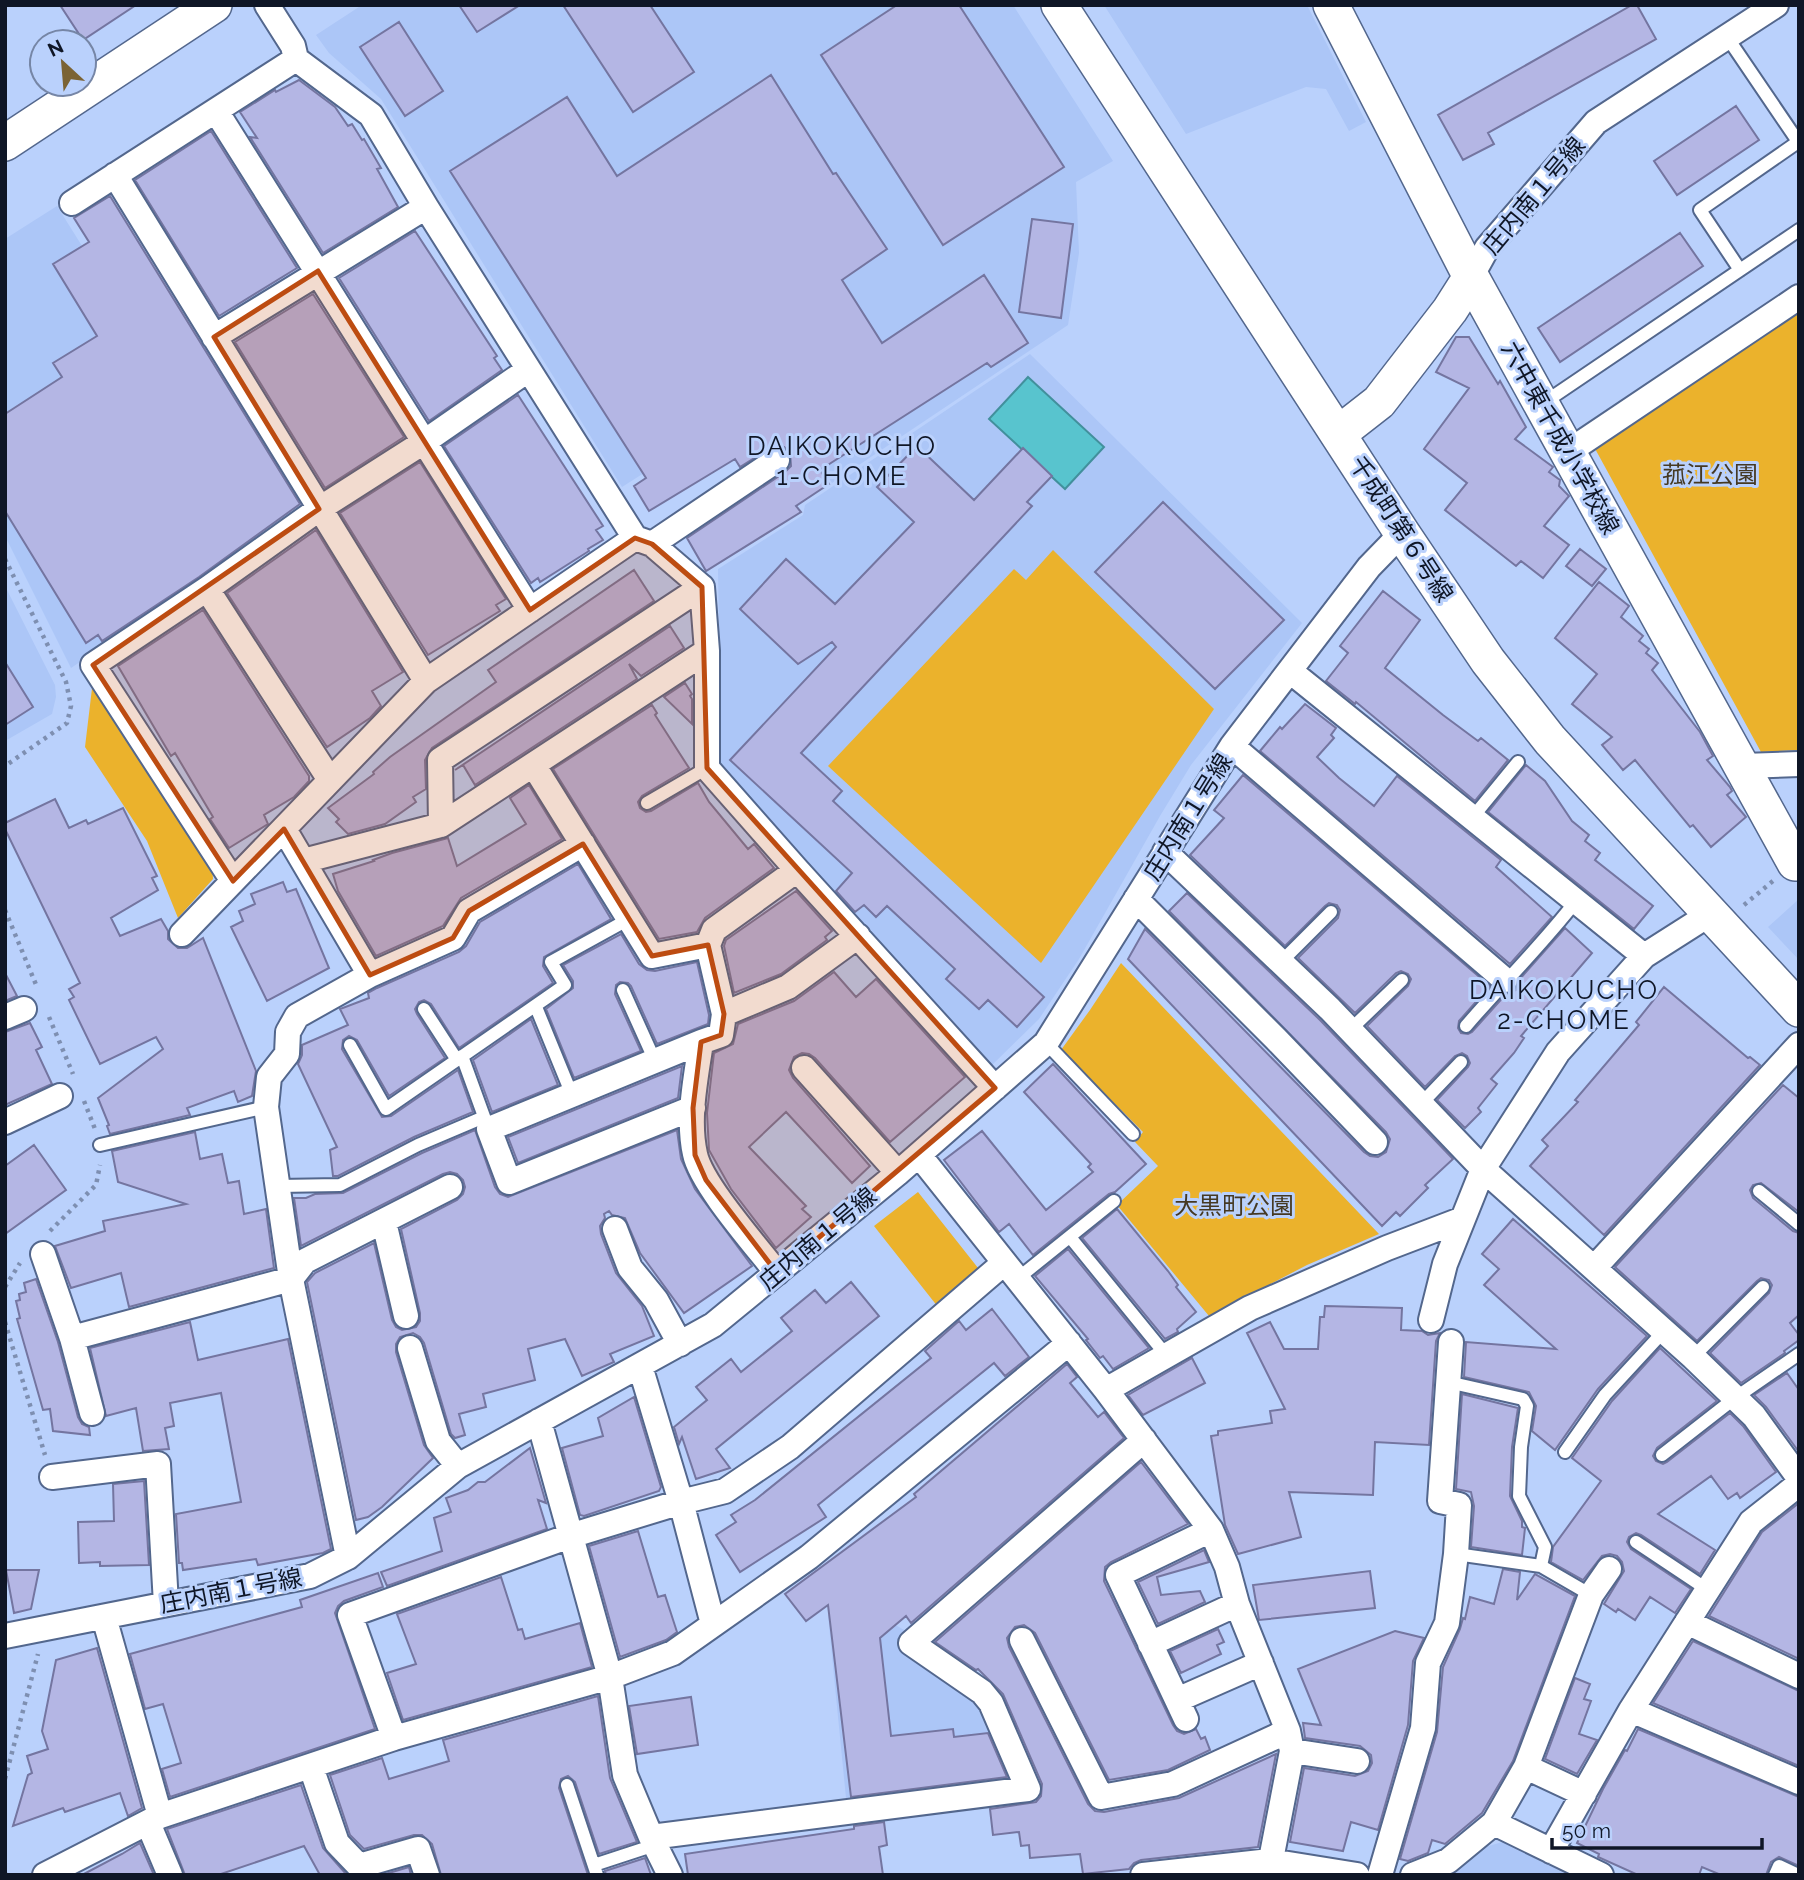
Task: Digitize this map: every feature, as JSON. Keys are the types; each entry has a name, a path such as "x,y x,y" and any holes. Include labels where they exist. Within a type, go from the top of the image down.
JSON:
{"street":[{"path":"5,143 214,5"},
{"path":"267,5 293,46 296,59 371,115 425,207 528,370 644,541 702,587 707,651 707,768 995,1088"},
{"name":"千成町第６号線","path":"1059,5 1488,661 1550,740 1724,912 1799,1009"},
{"name":"六中東千成小学校線","path":"1331,5 1471,277 1797,864"},
{"name":"庄内南１号線","path":"1338,434 1379,402 1450,310 1487,248 1596,122 1776,5"},
{"path":"72,203 296,59"},
{"path":"216,111 530,610"},
{"path":"115,175 426,681"},
{"path":"214,337 425,207"},
{"path":"1568,452 1799,297"},
{"path":"233,881 93,665 528,370"},
{"path":"182,933 426,681 530,610 777,460"},
{"name":"庄内南１号線","path":"5,1636 310,1576 348,1557 458,1466 713,1325 898,1173 1046,1043 1232,746 1369,568 1402,533"},
{"path":"441,825 440,760 702,587"},
{"path":"207,589 330,780"},
{"path":"303,861 441,825 707,651"},
{"path":"1290,671 1644,956"},
{"path":"1232,746 1505,980"},
{"path":"1743,766 1799,764"},
{"path":"534,766 652,956 708,945"},
{"path":"284,829 370,975"},
{"path":"348,1557 291,1279 266,1107 269,1077 287,1054 288,1032 297,1016 370,975 453,938 468,911 583,844"},
{"path":"1165,852 1350,1030 1483,1169 1693,1357 1754,1416 1799,1478"},
{"path":"692,1108 509,1182 487,1123 572,1095 721,1035 724,1014 708,945 714,930 797,870"},
{"path":"1136,899 1375,1142"},
{"path":"1432,1320 1445,1264 1483,1169 1558,1052 1644,956 1724,912"},
{"path":"724,1014 788,987 858,936"},
{"path":"701,1042 692,1108 695,1155 706,1180 777,1273"},
{"path":"1594,1268 1799,1045"},
{"path":"804,1068 898,1173"},
{"path":"5,1122 60,1096"},
{"path":"919,1155 1106,1390 1211,1530 1290,1741 1269,1868"},
{"path":"72,1338 291,1279 305,1261 450,1187"},
{"path":"1106,1390 1250,1308 1387,1248 1463,1219"},
{"path":"384,1222 406,1316"},
{"path":"615,1229 630,1268 656,1300 680,1344"},
{"path":"43,1254 72,1338 92,1413"},
{"path":"394,1738 350,1615 569,1536 681,1502 725,1492 790,1447 1011,1271"},
{"path":"1380,1875 1423,1728 1428,1663 1447,1623 1459,1506 1440,1501 1451,1342"},
{"path":"45,1875 154,1819 394,1738 610,1677 673,1653 809,1557 1069,1343"},
{"path":"410,1348 438,1441 458,1466"},
{"path":"640,1366 681,1502 713,1624"},
{"path":"539,1422 610,1677 625,1775 670,1875"},
{"path":"653,1841 1028,1789 986,1697 961,1676 911,1643 1144,1440"},
{"path":"52,1478 158,1464 166,1604"},
{"path":"1551,1851 1631,1710 1751,1522 1799,1484"},
{"path":"1211,1530 1118,1575 1182,1710 1261,1663"},
{"path":"1413,1875 1447,1861 1494,1823 1526,1767 1591,1595 1609,1569"},
{"path":"1150,1644 1237,1604"},
{"path":"104,1617 170,1875"},
{"path":"1687,1622 1799,1676"},
{"path":"1022,1640 1101,1797 1173,1784 1290,1741 1357,1761"},
{"path":"1631,1710 1799,1782"},
{"path":"311,1767 337,1843 359,1866 418,1849 427,1875"},
{"path":"1526,1767 1584,1794"},
{"path":"1494,1823 1601,1875"},
{"path":"1143,1875 1269,1868 1357,1875"}],"lane":[{"path":"1727,37 1798,143 1700,210 1740,270"},
{"path":"1542,405 1799,230"},
{"path":"1472,818 1518,762"},
{"path":"647,803 707,768"},
{"path":"1466,1026 1505,980 1545,941 1576,901"},
{"path":"1281,962 1331,912"},
{"path":"350,1045 386,1108 565,985 551,961 629,919"},
{"path":"1350,1030 1402,980"},
{"path":"623,990 655,1061"},
{"path":"536,1007 572,1095"},
{"path":"278,1186 340,1185 418,1144 487,1123 460,1058 424,1009"},
{"path":"1046,1043 1133,1134"},
{"path":"1421,1104 1461,1062"},
{"path":"100,1145 266,1107"},
{"path":"1759,1191 1799,1224"},
{"path":"1011,1271 1070,1237 1114,1201"},
{"path":"1070,1237 1166,1355"},
{"path":"1693,1357 1763,1287"},
{"path":"1565,1452 1605,1395 1664,1331"},
{"path":"1661,1455 1735,1398 1799,1354"},
{"path":"1448,1382 1523,1399 1527,1406 1521,1447 1519,1496 1545,1547 1541,1566"},
{"path":"1636,1542 1708,1590"},
{"path":"1456,1555 1541,1566 1591,1595"},
{"path":"567,1785 596,1870 653,1841"},
{"path":"1775,1875 1779,1866 1798,1875"}],"path":[{"path":"5,559 66,682 71,706 67,723 5,766"},
{"path":"1724,912 1797,864"},
{"path":"5,1322 52,1478"},
{"path":"5,1779 38,1654 42,1629"}],"highlighted area":[{"path":"318,271 530,610 635,538 652,544 702,587 707,768 995,1088 777,1273 706,1180 695,1155 693,1108 701,1042 721,1035 724,1014 708,945 652,956 583,844 469,911 453,938 370,975 284,829 233,881 93,665 319,509 214,337"}],"shaded area":[{"path":"362,5 1013,5 1113,161 1076,182 1079,253 1068,325 832,483 773,391 622,487 381,99 329,53 316,35"},
{"path":"1104,5 1307,5 1366,122 1349,131 1326,89 1306,87 1186,134"},
{"path":"57,206 264,537 71,668 5,536 5,239"},
{"path":"1030,354 1302,623 1191,765 1079,959 1039,1019 990,1067 721,767 718,569 803,515 805,505"},
{"path":"1028,377 1104,447 1065,489 989,419"},
{"path":"5,586 55,685 56,697 52,714 5,741"},
{"path":"1799,899 1799,960 1768,927"},
{"path":"856,1603 906,1631 901,1643 974,1691 1014,1782 846,1798 828,1615"},
{"path":"1506,1841 1577,1875 1435,1875 1478,1849"}],"green space":[{"name":"菰江公園","path":"1799,309 1799,750 1761,752 1593,445"},
{"path":"1053,550 1214,709 1041,963 828,766 1014,569 1026,580"},
{"path":"93,680 212,865 213,879 178,918 147,841 85,747"},
{"name":"大黒町公園","path":"1121,963 1379,1234 1307,1265 1209,1316 1117,1205 1158,1166 1135,1142 1143,1132 1061,1050"},
{"path":"918,1192 982,1273 938,1307 874,1226"}],"building":[{"path":"60,5 136,5 98,30 75,28"},
{"path":"459,5 520,5 477,32"},
{"path":"563,5 650,5 694,72 633,112"},
{"path":"897,5 959,5 1064,167 943,245 821,55"},
{"path":"1632,5 1637,5 1656,39 1488,133 1494,144 1463,160 1438,115"},
{"path":"399,22 443,91 405,116 360,47"},
{"path":"771,75 833,174 836,173 887,249 842,280 882,343 984,275 1028,343 991,367 987,363 820,470 829,484 796,506 801,512 706,571 687,538 785,472 791,466 790,452 775,445 740,467 735,459 649,511 634,486 646,478 450,171 567,97 617,176"},
{"path":"299,80 335,107 348,126 352,124 362,140 364,139 381,168 377,169 398,207 323,253 250,137 257,138 240,112 275,90 276,92"},
{"path":"1736,106 1759,140 1677,195 1654,161"},
{"path":"211,131 297,268 219,316 135,180"},
{"path":"110,196 300,504 199,577 102,641 98,635 86,643 5,511 5,414 62,377 53,363 97,336 53,264 89,242 74,218"},
{"path":"1032,219 1073,224 1061,318 1019,312"},
{"path":"415,231 497,356 494,358 502,370 429,421 339,278"},
{"path":"1680,233 1703,266 1560,362 1538,328"},
{"path":"313,294 404,437 325,488 235,342"},
{"path":"1456,337 1469,337 1498,384 1500,381 1526,427 1515,439 1553,467 1549,472 1560,480 1559,486 1569,496 1544,526 1569,545 1543,578 1521,561 1516,566 1445,510 1467,483 1424,449 1469,388 1436,372"},
{"path":"518,395 603,526 596,530 603,540 540,582 538,578 531,583 444,446"},
{"path":"917,446 974,500 1023,448 1052,476 1027,502 1032,506 801,753 842,791 833,801 1044,997 1017,1027 988,1000 979,1009 946,979 955,969 887,906 876,917 864,905 855,912 836,891 852,873 730,760 836,647 832,642 798,664 740,609 786,559 835,604 914,522 877,487"},
{"path":"420,462 506,599 496,605 500,611 428,655 340,513"},
{"path":"1163,502 1284,620 1215,689 1095,572"},
{"path":"316,530 403,672 372,691 381,706 370,718 327,747 227,593"},
{"path":"1580,549 1606,569 1592,586 1566,566"},
{"path":"634,570 654,601 432,748 425,760 426,789 413,797 416,802 385,824 348,834 336,822 339,819 328,808 374,774 390,757 496,682 488,670"},
{"path":"1599,582 1629,606 1621,617 1643,636 1639,641 1649,649 1646,653 1658,663 1652,670 1700,732 1713,756 1707,760 1730,787 1732,791 1727,795 1746,817 1711,847 1693,825 1690,827 1635,760 1623,770 1602,745 1612,737 1572,704 1597,674 1555,638"},
{"path":"1383,591 1420,620 1385,668 1443,715 1478,741 1481,738 1508,760 1475,801 1356,702 1355,704 1326,681 1348,653 1340,646"},
{"path":"203,610 309,776 309,781 294,797 264,815 268,824 229,848 210,819 213,817 175,753 171,756 118,666"},
{"path":"670,626 684,648 641,676 629,664 637,679 475,785 463,765 455,770"},
{"path":"5,662 33,707 5,725"},
{"path":"685,683 692,694 692,724 664,697"},
{"path":"1305,704 1336,728 1331,735 1334,738 1317,757 1339,778 1374,806 1397,776 1501,860 1496,867 1552,917 1510,964 1260,751 1280,727 1282,729"},
{"path":"652,705 657,713 655,715 689,768 642,796 638,802 640,808 646,812 651,811 698,783 709,802 748,849 754,844 774,868 705,918 697,932 659,939 553,769"},
{"path":"1526,765 1545,781 1572,821 1589,835 1585,841 1600,853 1595,860 1653,906 1634,929 1488,812"},
{"path":"1243,775 1490,986 1459,1021 1458,1028 1461,1033 1472,1032 1506,994 1516,990 1519,980 1565,928 1592,953 1521,1036 1524,1038 1514,1053 1491,1079 1497,1084 1478,1108 1481,1112 1465,1128 1437,1100 1468,1067 1470,1063 1467,1056 1462,1053 1455,1056 1425,1087 1367,1026 1408,986 1411,979 1408,974 1401,971 1396,973 1355,1013 1298,958 1338,918 1340,910 1337,905 1329,903 1325,906 1285,946 1190,855 1224,818 1214,810"},
{"path":"529,785 562,839 461,898 443,926 376,956 338,891 333,874 392,853 448,838 457,866 526,824 510,798"},
{"path":"55,799 69,828 86,820 88,824 123,808 157,876 152,878 158,890 111,918 120,936 161,919 168,931 168,939 178,948 187,948 203,938 256,1071 252,1096 238,1102 234,1091 187,1108 190,1115 110,1134 98,1098 163,1049 156,1037 100,1064 69,1000 74,997 69,989 80,983 5,829 5,823"},
{"path":"578,864 611,919 544,957 543,966 553,983 459,1048 431,1004 424,1000 419,1002 415,1009 417,1014 445,1058 389,1096 357,1040 349,1036 343,1040 342,1049 382,1117 391,1116 458,1070 473,1112 333,1176 330,1150 337,1147 298,1064 302,1045 348,1025 340,1009 369,998 368,993 377,988 459,952 466,946 480,922"},
{"path":"283,882 287,892 296,889 329,968 267,1001 231,927 243,921 239,911 255,904 251,894"},
{"path":"796,891 832,931 825,937 827,940 781,974 734,993 724,946 726,940"},
{"path":"1187,893 1320,1020 1453,1159 1425,1185 1428,1188 1400,1216 1396,1212 1382,1226 1128,959 1145,929 1364,1152 1378,1157 1386,1152 1390,1139 1386,1132 1169,911"},
{"path":"621,934 639,964 647,970 655,971 697,962 709,1015 708,1024 657,1044 631,986 620,982 616,985 615,994 641,1051 574,1078 546,1009 573,988 573,981 563,965"},
{"path":"834,972 856,997 876,979 965,1077 890,1142 815,1058 802,1053 794,1057 789,1070 793,1078 870,1166 852,1183 786,1112 749,1147 806,1206 802,1209 811,1217 776,1248 731,1189 709,1150 707,1113 714,1053 733,1044 738,1024 794,1001"},
{"path":"5,973 17,996 5,1001"},
{"path":"1664,987 1748,1058 1760,1065 1604,1235 1530,1166 1548,1146 1542,1140 1578,1102 1575,1100 1639,1025 1636,1022"},
{"path":"531,1019 558,1085 492,1112 473,1060"},
{"path":"30,1023 42,1047 36,1050 52,1084 5,1105 5,1032"},
{"path":"1053,1064 1146,1164 1115,1192 1033,1255 1009,1224 999,1232 944,1160 982,1131 1046,1210 1093,1172 1088,1167 1091,1164 1024,1092"},
{"path":"682,1066 678,1098 518,1163 508,1137"},
{"path":"1783,1085 1799,1098 1799,1212 1761,1183 1753,1185 1750,1190 1753,1198 1799,1233 1799,1315 1790,1323 1799,1335 1799,1340 1784,1351 1785,1353 1741,1383 1710,1353 1769,1293 1772,1285 1769,1280 1761,1278 1757,1281 1697,1341 1615,1267"},
{"path":"475,1130 495,1187 500,1194 508,1197 677,1130 681,1159 695,1189 752,1266 684,1313 640,1253 625,1218 612,1215 609,1211 604,1214 605,1218 600,1226 601,1234 616,1273 642,1306 654,1336 610,1354 614,1362 582,1376 565,1339 528,1349 535,1380 483,1394 486,1407 459,1414 465,1435 455,1438 451,1434 424,1343 413,1333 400,1337 396,1352 424,1445 433,1458 382,1507 368,1517 356,1520 307,1282 315,1273 374,1243 392,1320 396,1327 402,1330 416,1327 420,1321 420,1313 401,1229 457,1200 465,1187 457,1174 443,1174 301,1246 294,1198 343,1193"},
{"path":"195,1132 200,1159 222,1154 228,1183 239,1181 244,1214 266,1209 274,1268 129,1307 121,1273 71,1288 55,1246 105,1231 103,1221 186,1204 118,1182 112,1151"},
{"path":"34,1145 66,1190 5,1234 5,1166"},
{"path":"1117,1209 1168,1271 1178,1285 1176,1287 1196,1312 1177,1329 1178,1332 1165,1339 1082,1238"},
{"path":"1513,1219 1647,1336 1598,1389 1555,1450 1532,1431 1536,1406 1529,1392 1464,1377 1466,1342 1556,1349 1484,1285 1499,1269 1482,1254"},
{"path":"1068,1249 1149,1348 1113,1369 1103,1356 1100,1358 1086,1340 1088,1339 1035,1276"},
{"path":"36,1279 58,1342 78,1417 82,1424 89,1427 90,1435 53,1431 50,1409 43,1410 17,1319 20,1318 16,1301 20,1300 19,1294 26,1292 24,1283"},
{"path":"851,1282 879,1316 716,1449 730,1468 696,1479 682,1437 679,1444 674,1427 707,1400 696,1387 731,1359 741,1372 792,1331 781,1318 815,1290 826,1303"},
{"path":"1325,1306 1402,1308 1401,1330 1422,1331 1428,1335 1440,1333 1436,1341 1429,1445 1375,1442 1373,1495 1289,1492 1301,1537 1238,1554 1225,1525 1211,1436 1218,1435 1218,1431 1272,1423 1270,1411 1285,1409 1247,1333 1270,1322 1284,1349 1318,1349 1320,1317 1324,1317"},
{"path":"992,1309 1029,1357 1005,1376 994,1363 818,1505 826,1517 740,1572 716,1535 736,1522 731,1515 755,1500 931,1358 925,1351 959,1321 966,1330"},
{"path":"190,1322 198,1360 288,1339 331,1549 323,1553 258,1565 256,1559 183,1570 182,1563 179,1563 176,1514 241,1502 221,1393 170,1403 174,1426 165,1428 169,1449 143,1451 136,1408 106,1416 90,1348"},
{"path":"1660,1348 1717,1401 1657,1448 1653,1456 1656,1461 1663,1464 1667,1462 1730,1413 1743,1426 1776,1472 1740,1498 1737,1493 1728,1499 1711,1476 1658,1514 1715,1550 1700,1574 1641,1535 1636,1533 1629,1537 1627,1542 1631,1549 1691,1589 1675,1613 1650,1597 1635,1620 1604,1604 1624,1571 1617,1556 1602,1556 1583,1580 1551,1562 1553,1547 1601,1481 1572,1458 1612,1401"},
{"path":"1192,1358 1205,1383 1143,1415 1128,1395"},
{"path":"1067,1364 1077,1377 1070,1383 1098,1417 1104,1412 1124,1438 911,1623 906,1616 880,1638 891,1736 953,1729 954,1737 988,1733 1007,1777 851,1797 828,1605 806,1621 785,1594 916,1497 914,1494"},
{"path":"1787,1373 1799,1390 1799,1452 1754,1395"},
{"path":"1462,1394 1518,1408 1512,1447 1510,1496 1522,1521 1522,1527 1525,1528 1522,1555 1471,1547 1474,1506 1471,1492 1456,1489"},
{"path":"634,1397 661,1487 659,1491 584,1516 580,1515 562,1448 603,1436 598,1418"},
{"path":"530,1448 546,1503 538,1500 547,1529 387,1586 381,1572 442,1551 434,1518 451,1512 446,1498 468,1490 478,1482 485,1482"},
{"path":"1141,1462 1188,1524 1111,1562 1105,1567 1104,1581 1173,1725 1177,1731 1184,1734 1196,1729 1201,1739 1205,1737 1210,1750 1168,1770 1109,1780 1035,1633 1024,1625 1015,1627 1007,1638 1009,1647 1088,1804 1095,1811 1104,1812 1179,1798 1276,1754 1258,1847 1141,1860 1129,1869 1083,1874 1080,1854 1030,1858 1029,1845 1021,1846 1019,1832 993,1835 990,1809 1036,1802 1041,1796 1042,1784 1003,1694 978,1669 935,1642"},
{"path":"144,1481 149,1565 100,1566 100,1562 79,1563 78,1522 114,1521 113,1484"},
{"path":"1799,1503 1799,1659 1709,1616 1762,1532"},
{"path":"638,1531 658,1597 665,1595 677,1632 666,1640 620,1657 589,1546"},
{"path":"1204,1550 1209,1562 1157,1577 1161,1595 1200,1591 1205,1602 1158,1624 1138,1582"},
{"path":"1503,1569 1520,1572 1517,1600 1535,1574 1575,1596 1513,1761 1482,1813 1445,1844 1432,1840 1428,1853 1408,1861 1400,1859 1437,1732 1443,1667 1463,1618 1465,1619 1470,1597 1494,1604"},
{"path":"6,1570 39,1570 31,1609 14,1613"},
{"path":"1370,1571 1375,1608 1259,1620 1253,1585"},
{"path":"378,1573 383,1587 344,1601 335,1613 375,1729 170,1797 162,1769 181,1763 163,1704 145,1709 130,1654 302,1607 300,1600"},
{"path":"501,1577 518,1630 522,1629 525,1639 580,1623 592,1667 403,1720 387,1673 416,1664 397,1614"},
{"path":"1218,1629 1224,1642 1217,1645 1221,1654 1181,1673 1170,1651"},
{"path":"1395,1631 1424,1638 1413,1661 1408,1725 1378,1830 1351,1822 1343,1851 1290,1842 1304,1768 1355,1776 1368,1771 1372,1763 1371,1755 1360,1746 1305,1738 1303,1723 1321,1725 1298,1669"},
{"path":"1693,1641 1799,1691 1799,1766 1653,1703"},
{"path":"97,1648 142,1808 128,1816 120,1793 65,1812 63,1808 13,1826 28,1775 32,1773 27,1756 48,1749 42,1731 56,1660"},
{"path":"1575,1678 1590,1684 1584,1699 1591,1701 1579,1734 1597,1740 1577,1774 1545,1759"},
{"path":"598,1696 610,1778 637,1842 599,1854 575,1782 568,1776 561,1779 559,1788 588,1875 441,1875 432,1844 422,1835 364,1849 350,1835 330,1775 382,1758 389,1779 449,1761 443,1740"},
{"path":"691,1697 698,1745 637,1754 629,1706"},
{"path":"1638,1729 1799,1797 1799,1866 1779,1857 1771,1862 1766,1875 1721,1875 1702,1867 1699,1875 1638,1875 1598,1857 1599,1854 1577,1843 1603,1789"},
{"path":"301,1785 323,1848 347,1875 320,1875 304,1846 218,1875 185,1875 167,1829"},
{"path":"884,1822 887,1845 879,1847 883,1875 688,1875 685,1854 854,1829 854,1826"},
{"path":"140,1843 154,1875 82,1875 122,1854"},
{"path":"645,1858 651,1875 606,1875 605,1871"},
{"path":"409,1867 411,1875 382,1875"}],"district":[{"name":"DAIKOKUCHO 1-CHOME","path":"842,461"},
{"name":"DAIKOKUCHO 2-CHOME","path":"1564,1005"}]}
